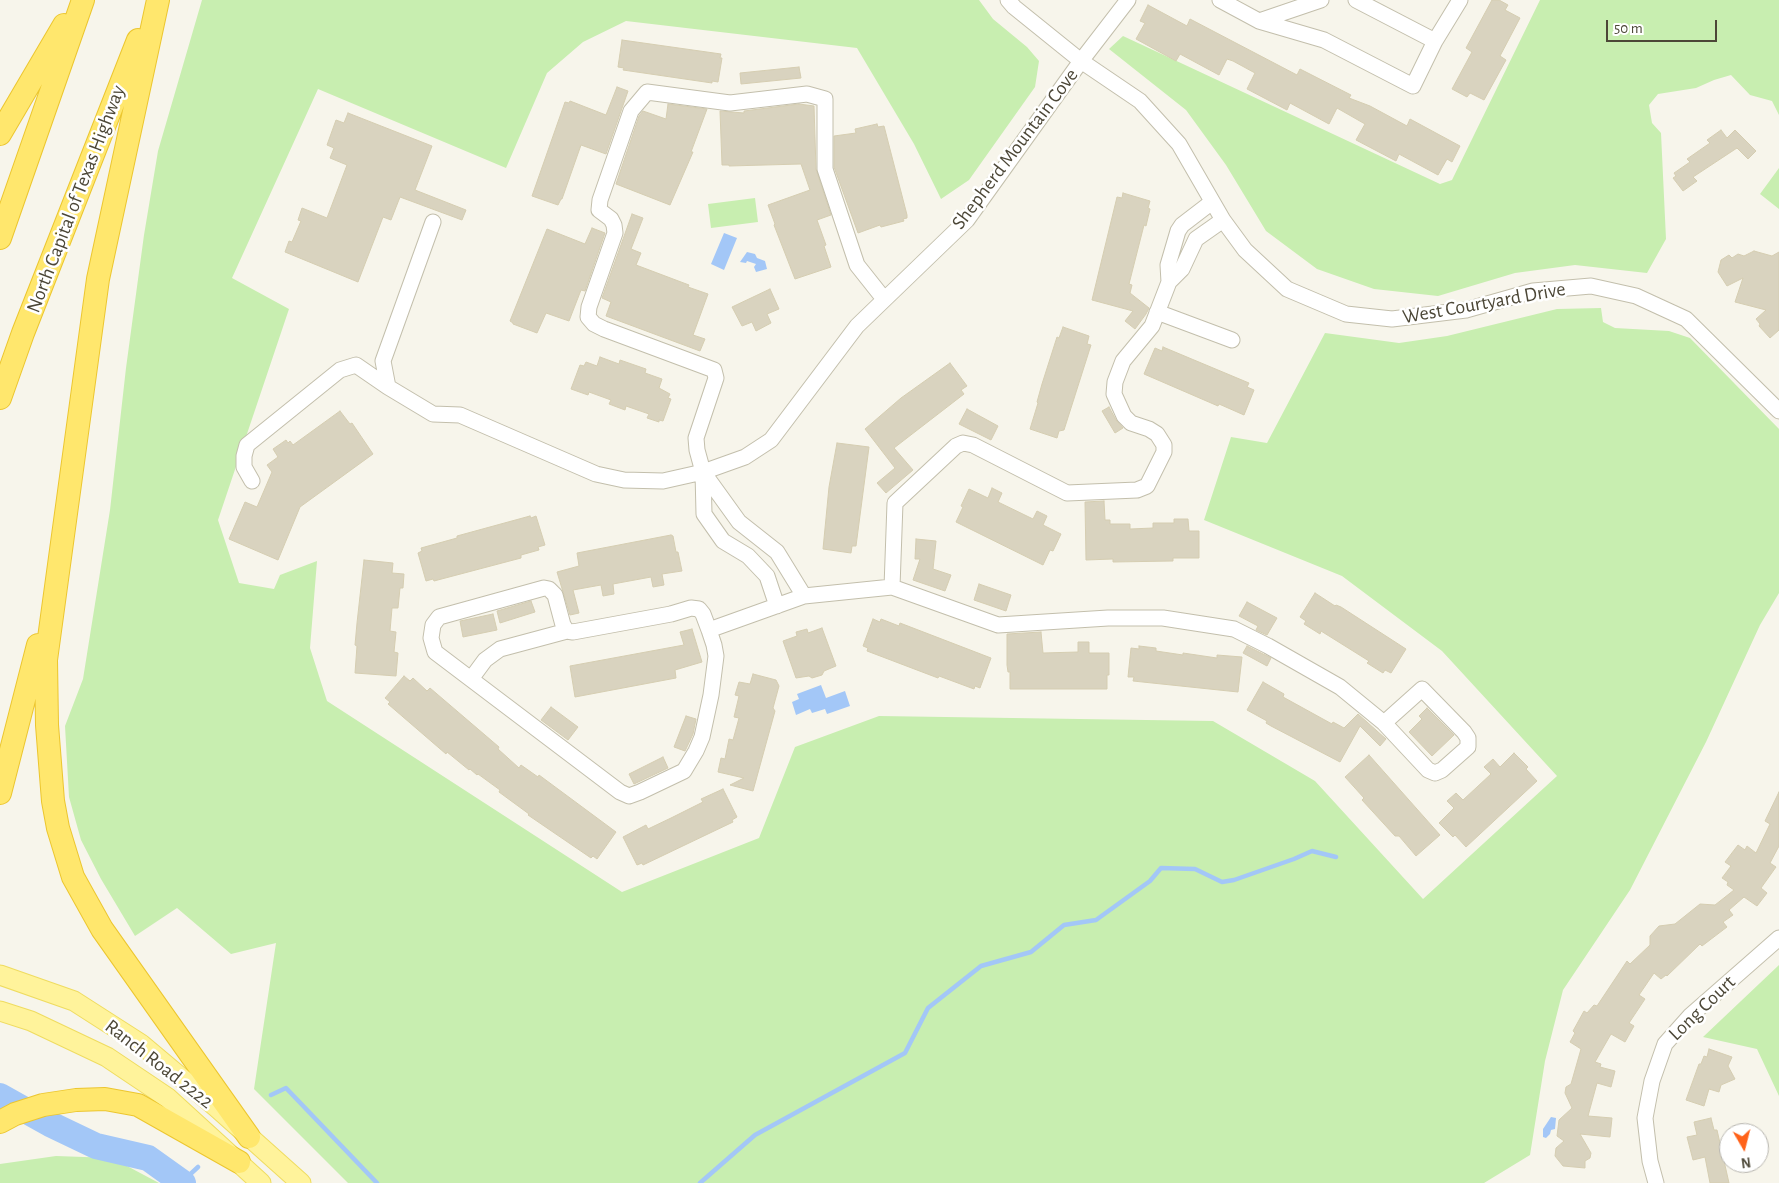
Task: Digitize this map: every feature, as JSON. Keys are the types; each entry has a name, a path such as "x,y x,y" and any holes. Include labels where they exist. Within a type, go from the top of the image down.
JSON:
{"highway":[{"path":"0,134 78,0"},
{"path":"0,238 83,0"},
{"path":"156,0 98,279 46,660 47,725 53,801 58,828 73,877 102,929 249,1137"},
{"name":"North Capital of Texas Highway","path":"0,398 23,333 156,0"},
{"path":"0,793 62,552"},
{"path":"0,1122 15,1114 43,1105 76,1100 105,1099 138,1105 239,1162"}],"main road":[{"name":"Ranch Road 2222","path":"0,975 74,1001 140,1044 301,1183"},
{"path":"0,1012 31,1021 107,1057 168,1098 261,1183"}],"street":[{"name":"West Courtyard Drive","path":"1008,0 1081,61 1140,101 1179,144 1223,220 1245,250 1287,289 1346,314 1392,319 1466,310 1533,291 1591,286 1636,296 1686,319 1779,411"},
{"name":"Shepherd Mountain Cove","path":"388,387 432,414 460,415 596,474 624,480 662,481 703,472 745,457 771,440 857,326 967,220 1081,61 1128,0"},
{"path":"1220,0 1259,21 1324,40 1413,86 1435,41 1460,0"},
{"path":"1259,21 1320,0"},
{"path":"1356,0 1435,41"},
{"path":"776,606 767,576 748,556 723,541 704,514 703,472 696,438 716,378 714,370 604,329 594,324 588,317 589,307 615,233 611,219 599,210 600,200 631,111 647,92 730,103 807,94 825,99 825,169 857,265 884,299"},
{"path":"1169,282 1168,264 1178,231 1182,225 1212,202"},
{"path":"892,587 895,503 956,446 963,443 973,445 1067,493 1137,490 1147,486 1164,452 1164,445 1157,434 1131,423 1124,416 1114,394 1115,382 1123,361 1152,326 1169,282 1182,269 1196,239 1223,220"},
{"path":"388,387 383,361 433,222"},
{"path":"1157,312 1232,340"},
{"path":"252,481 244,467 247,445 340,370 356,365 388,387"},
{"path":"703,472 739,522 777,552 804,596"},
{"path":"763,571 782,560"},
{"path":"709,630 804,596 892,587 998,625 1108,618 1164,618 1234,629 1340,687 1384,723 1428,770 1435,773 1442,770 1468,747 1468,738 1464,732 1422,689 1384,723"},
{"path":"471,679 485,660 500,649 567,632 671,614 692,608 699,609 709,630 716,656 711,694 702,737 684,771 629,796 620,792 435,652 431,638 433,625 439,617 544,588 549,589 555,595 563,625 567,632"},
{"name":"Long Court","path":"1656,1183 1650,1161 1645,1118 1652,1081 1665,1044 1690,1016 1779,938"}],"green space":[{"path":"202,0 979,0 993,19 1027,47 1039,61 1035,87 969,180 941,199 914,144 857,48 626,21 583,42 547,73 506,168 318,89 232,278 289,309 218,520 239,583 274,589 280,575 317,561 310,648 327,701 622,892 759,838 795,747 879,716 1213,721 1315,781 1423,899 1557,776 1442,651 1342,576 1204,520 1231,437 1267,443 1325,333 1399,343 1447,336 1557,309 1601,308 1603,322 1615,328 1669,331 1690,338 1779,429 1779,593 1760,625 1706,742 1630,890 1563,990 1545,1061 1530,1155 1484,1183 348,1183 254,1089 276,943 231,954 177,908 135,936 101,879 81,840 69,797 65,726 83,679 110,510 126,368 144,235 158,151"},
{"path":"1540,0 1779,0 1779,115 1772,101 1750,95 1731,75 1696,88 1658,94 1649,105 1652,123 1661,133 1666,239 1647,273 1575,265 1515,273 1438,296 1374,289 1317,269 1266,231 1226,165 1186,110 1109,49 1123,36 1440,184 1452,180"},
{"path":"1779,168 1779,209 1760,194"},
{"path":"755,198 758,222 711,228 708,204"},
{"path":"1779,965 1779,1096 1757,1049 1703,1037"},
{"path":"56,1156 112,1158 159,1183 0,1183 0,1164"}],"water":[{"path":"724,233 737,238 724,270 711,264"},
{"path":"747,252 755,254 757,258 765,261 767,269 756,272 754,267 756,264 747,261 746,263 740,262"},
{"path":"821,685 826,698 845,691 850,706 827,714 825,709 812,713 810,709 796,715 792,702 799,699 797,694"},
{"path":"1551,1117 1556,1118 1555,1129 1551,1130 1546,1138 1543,1137 1543,1129"}],"building":[{"path":"1492,0 1499,0 1508,5 1505,10 1520,18 1500,56 1506,60 1484,100 1470,93 1467,97 1452,89 1472,52 1466,48"},
{"path":"1148,5 1187,26 1190,19 1297,75 1300,69 1351,95 1349,98 1370,106 1407,126 1410,119 1460,146 1452,162 1447,159 1438,175 1399,154 1396,161 1356,140 1365,124 1337,108 1329,124 1290,103 1287,110 1247,89 1255,73 1233,61 1227,59 1219,75 1180,54 1176,61 1136,39 1145,23 1140,21"},
{"path":"622,40 721,54 718,82 712,81 712,83 623,70 624,68 618,67"},
{"path":"799,67 801,78 741,84 740,73"},
{"path":"617,87 628,91 606,154 581,145 562,199 558,205 532,196 565,102 569,103 570,101 606,115"},
{"path":"668,104 707,109 691,152 693,152 670,205 616,184 639,116 643,111 666,119"},
{"path":"799,104 814,106 816,169 831,215 817,220 831,267 795,279 768,205 810,190 801,164 722,165 720,111 744,113 744,111"},
{"path":"348,113 432,146 415,190 466,210 462,220 400,197 391,220 383,217 358,282 285,252 289,241 292,242 301,221 298,220 302,208 327,218 347,165 330,158 334,148 327,145 336,120 344,123"},
{"path":"877,124 878,127 884,126 907,218 903,219 904,221 881,227 880,225 858,233 834,167 834,136 856,133 855,129"},
{"path":"1721,130 1727,138 1735,130 1756,151 1748,159 1737,148 1693,177 1697,181 1683,191 1673,178 1676,176 1674,173 1690,162 1687,159 1710,143 1707,140"},
{"path":"1123,193 1150,201 1146,226 1144,225 1129,284 1132,285 1130,293 1149,308 1135,329 1125,321 1133,311 1092,300 1117,197 1122,198"},
{"path":"632,214 643,218 631,249 641,253 636,265 708,294 693,335 705,339 700,351 606,316 611,302 602,298"},
{"path":"592,228 605,233 585,291 581,290 569,321 546,313 537,333 513,324 510,321 547,229 585,244"},
{"path":"1754,251 1772,256 1779,252 1779,330 1770,338 1759,326 1760,324 1756,319 1766,310 1735,302 1743,278 1727,286 1718,272 1721,260 1729,255 1732,258 1738,254 1744,256"},
{"path":"770,289 779,309 767,314 771,323 756,331 752,322 742,326 732,307"},
{"path":"1063,327 1089,336 1087,344 1091,345 1064,430 1059,431 1057,438 1030,429 1057,337 1059,338"},
{"path":"1163,347 1249,383 1247,387 1254,390 1244,415 1219,404 1218,406 1144,374 1155,348 1162,351"},
{"path":"600,357 619,364 620,360 646,369 645,373 662,379 659,388 670,394 668,398 671,399 663,421 659,420 659,422 647,418 649,414 626,406 625,410 609,404 611,400 589,392 588,395 571,389 580,365 584,366 586,362 597,366"},
{"path":"950,363 967,386 961,390 964,394 894,448 913,470 886,493 877,483 895,468 865,429 901,398"},
{"path":"1109,407 1123,428 1115,433 1102,411"},
{"path":"967,409 998,426 991,440 959,424"},
{"path":"340,411 350,424 352,423 373,454 300,507 278,560 229,539 245,502 257,507 272,472 267,465 278,457 273,449 286,440 288,443 290,441 293,445"},
{"path":"837,443 869,447 856,546 852,546 851,553 823,549 829,487"},
{"path":"992,488 1002,493 998,502 1033,519 1037,511 1047,516 1043,525 1061,534 1053,551 1050,550 1043,565 956,522 969,489 988,498"},
{"path":"1104,501 1105,520 1110,520 1110,524 1130,524 1130,529 1153,528 1153,523 1174,523 1174,519 1188,519 1189,531 1199,531 1199,558 1173,558 1173,561 1113,562 1113,559 1086,560 1085,502"},
{"path":"530,516 531,518 536,516 545,545 538,547 539,550 521,555 521,558 434,581 433,579 426,581 418,553 422,551 421,548"},
{"path":"673,536 676,552 678,552 682,571 662,574 664,585 653,587 651,577 613,584 614,594 603,596 601,585 573,590 579,613 570,615 557,572 579,566 577,553"},
{"path":"916,539 936,541 933,569 951,575 945,591 913,580 920,559 915,559"},
{"path":"364,560 393,563 392,573 404,574 403,588 400,588 398,608 392,608 390,631 396,632 394,652 398,653 396,676 355,673 357,646 355,645"},
{"path":"979,584 1011,595 1006,611 974,600"},
{"path":"1315,593 1335,606 1341,607 1406,649 1391,673 1385,670 1383,673 1367,663 1369,661 1321,631 1320,634 1304,624 1306,621 1300,617"},
{"path":"531,601 535,612 500,623 497,611"},
{"path":"1247,602 1277,618 1267,635 1256,630 1258,626 1239,616"},
{"path":"493,614 497,630 463,637 460,621"},
{"path":"873,619 880,622 881,619 899,626 900,623 991,658 980,688 975,686 974,689 939,676 938,678 867,651 868,648 863,646"},
{"path":"822,628 836,666 824,671 822,675 812,678 809,676 796,678 783,641 797,636 796,632 807,629 808,633"},
{"path":"692,629 702,662 675,670 676,678 575,697 570,666 684,645 680,632"},
{"path":"1041,632 1043,653 1078,652 1078,642 1089,642 1089,653 1109,653 1107,689 1010,689 1010,672 1008,672 1007,665 1007,634"},
{"path":"1139,646 1183,655 1183,653 1217,658 1217,655 1242,657 1238,692 1133,681 1134,677 1128,677 1131,648 1139,649"},
{"path":"1247,646 1271,658 1267,666 1243,653"},
{"path":"753,674 776,680 779,686 773,708 775,711 753,791 730,785 744,778 718,772 721,758 725,759 729,739 733,740 739,718 734,717 739,696 735,695 739,682 750,684"},
{"path":"404,676 410,681 413,678 427,691 430,688 499,747 498,749 519,768 521,765 538,777 539,775 616,832 597,859 593,856 591,858 528,815 499,792 500,790 478,774 469,770 447,752 446,754 388,704 390,702 385,698"},
{"path":"1263,682 1284,694 1283,697 1332,724 1333,722 1344,728 1358,714 1386,739 1380,746 1360,726 1340,762 1271,726 1266,723 1267,721 1247,710"},
{"path":"551,707 578,727 568,740 541,720"},
{"path":"1427,708 1454,735 1432,756 1409,732 1422,719 1419,716"},
{"path":"686,716 696,719 693,734 685,751 674,747"},
{"path":"1514,753 1528,767 1526,769 1537,781 1466,847 1455,835 1453,837 1439,823 1454,808 1447,801 1456,793 1463,800 1491,774 1484,767 1493,759 1500,767"},
{"path":"1369,755 1440,835 1416,856 1399,836 1395,836 1362,800 1364,798 1345,777"},
{"path":"663,757 668,768 634,784 629,774"},
{"path":"723,789 737,817 732,820 733,822 643,865 642,863 637,865 623,837 646,825 648,829 671,818 703,802 701,799"},
{"path":"1779,792 1779,846 1770,863 1776,867 1761,888 1767,893 1757,906 1744,897 1729,910 1733,915 1723,922 1727,927 1702,946 1700,944 1667,976 1661,979 1654,973 1639,995 1645,999 1629,1023 1634,1026 1625,1042 1611,1034 1595,1062 1601,1064 1600,1067 1615,1071 1611,1087 1597,1083 1588,1116 1612,1118 1610,1137 1580,1134 1591,1153 1590,1158 1585,1161 1585,1168 1563,1166 1555,1156 1556,1148 1564,1141 1557,1136 1559,1120 1572,1108 1565,1093 1566,1087 1571,1084 1581,1049 1570,1042 1575,1033 1573,1031 1584,1011 1587,1013 1594,1005 1597,1006 1627,961 1630,964 1650,945 1650,936 1659,926 1675,924 1700,904 1715,905 1734,890 1722,878 1731,866 1725,862 1738,845 1745,850 1747,846 1756,853 1770,824 1765,821"},
{"path":"1709,1049 1732,1057 1728,1066 1735,1079 1721,1085 1719,1092 1709,1089 1704,1106 1686,1100 1699,1064 1701,1064 1704,1056 1707,1057"},
{"path":"1711,1118 1714,1130 1717,1130 1719,1139 1719,1173 1727,1173 1729,1183 1710,1183 1705,1157 1693,1160 1687,1137 1697,1135 1694,1122"}],"waterway":[{"path":"700,1183 755,1135 905,1053 928,1008 981,966 1031,952 1064,925 1096,920 1150,881 1161,868 1195,869 1222,882 1234,880 1312,851 1336,857"},
{"path":"271,1095 286,1088 377,1183"},
{"path":"0,1096 50,1124 96,1146 148,1158 183,1183"},
{"path":"182,1182 198,1167"}]}
